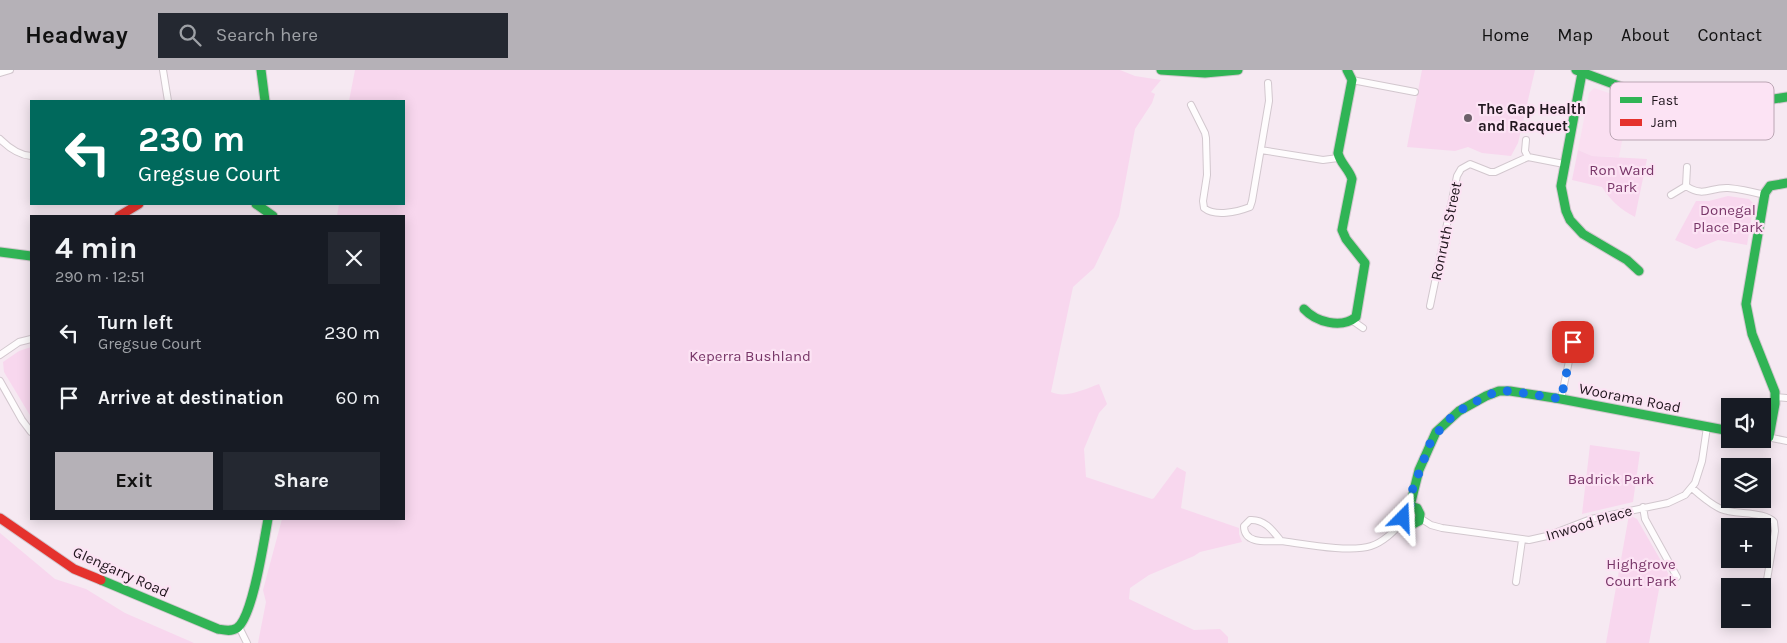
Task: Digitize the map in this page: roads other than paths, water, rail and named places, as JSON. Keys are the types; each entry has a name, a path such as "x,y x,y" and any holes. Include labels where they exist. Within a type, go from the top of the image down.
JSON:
{"street":[{"path":"0,73 10,70"},
{"path":"163,70 168,100"},
{"path":"260,70 265,100"},
{"path":"1161,70 1205,73 1238,70"},
{"path":"1610,83 1579,71 1561,186 1562,203 1575,228 1595,243 1628,260 1639,271"},
{"path":"1304,309 1314,318 1342,324 1353,321 1356,318 1361,292 1365,263 1342,230 1352,179 1351,174 1338,158 1349,74 1415,92"},
{"path":"1191,105 1206,138 1207,175 1203,204 1209,212 1214,213 1250,207 1269,101 1268,84"},
{"path":"1774,99 1787,97"},
{"path":"0,139 7,146 22,155 30,156"},
{"path":"1526,140 1525,151 1528,157 1564,164"},
{"path":"1261,150 1323,160 1338,158"},
{"name":"Ronruth Street","path":"1430,306 1457,176 1461,169 1470,164 1490,172 1495,172 1528,157"},
{"path":"1686,186 1687,167"},
{"path":"1771,417 1776,397 1752,334 1746,304 1766,191 1773,185 1787,182"},
{"path":"1686,186 1702,193 1727,188 1766,191"},
{"path":"1671,195 1686,186"},
{"path":"121,215 137,205"},
{"path":"257,205 272,215"},
{"path":"0,252 30,256"},
{"path":"1353,321 1363,328"},
{"path":"0,355 19,342 30,339"},
{"path":"1561,399 1573,342"},
{"path":"0,381 30,431"},
{"name":"Woorama Road","path":"1404,520 1403,512 1410,506 1412,491 1431,441 1445,423 1459,411 1499,391 1561,399 1721,429"},
{"path":"1776,397 1787,398"},
{"path":"1707,427 1699,474 1692,488 1705,500 1722,509 1766,517 1774,522 1775,531 1767,578"},
{"path":"1771,438 1787,440"},
{"name":"Inwood Place","path":"1420,518 1431,525 1442,528 1522,540 1536,539 1591,519 1668,503 1677,500 1692,488"},
{"path":"1281,542 1271,529 1260,521 1250,520 1244,526 1246,536 1250,539 1341,548 1364,548 1388,536 1404,520 1413,524 1420,518 1419,509 1410,506"},
{"path":"1643,507 1648,526 1677,577"},
{"name":"Glengarry Road","path":"0,518 74,569 218,629 229,631 239,627"},
{"path":"247,643 239,627 247,613 268,520"},
{"path":"1516,582 1522,540"}],"place":[{"name":"The Gap Health and Racquet","path":"1468,118"}],"park label":[{"name":"Ron Ward Park","path":"1622,178"},
{"name":"Donegal Place Park","path":"1728,218"},
{"name":"Keperra Bushland","path":"750,356"},
{"name":"Badrick Park","path":"1611,479"},
{"name":"Highgrove Court Park","path":"1641,572"}]}
